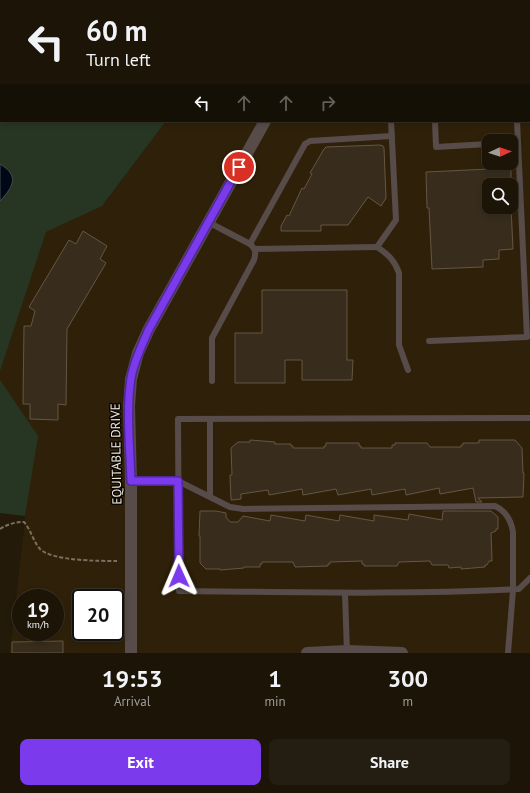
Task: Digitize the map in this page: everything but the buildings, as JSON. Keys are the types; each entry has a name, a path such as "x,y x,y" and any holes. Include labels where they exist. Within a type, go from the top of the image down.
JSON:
{"street":[{"name":"EQUITABLE DRIVE","path":"131,653 131,481 129,406 131,378 138,353 149,329 264,122"},
{"path":"306,653 402,653"}],"lane":[{"path":"377,247 396,220 391,122"},
{"path":"435,122 436,146 482,144"},
{"path":"515,134 517,122"},
{"path":"250,244 305,144 310,141 392,136"},
{"path":"429,341 527,337 516,170"},
{"path":"208,222 250,244 255,249 377,247 387,253 396,265 399,273 399,345 408,370"},
{"path":"212,381 212,338 254,260 255,249"},
{"path":"530,418 178,419 179,592 346,593 513,590 519,589 530,578"},
{"path":"210,419 210,496"},
{"path":"131,481 178,481 230,507 243,509 494,506 508,516 513,532 513,590 508,653"},
{"path":"346,593 347,652"}],"path":[{"path":"0,529 15,522 24,522 29,528 37,545 42,551 49,555 83,560 117,561"}],"shaded area":[{"path":"165,122 530,122 530,653 10,653 12,635 12,641 64,641 64,589 17,589 35,432 0,401 0,368 46,232 103,205"},
{"path":"0,164 10,173 12,182 8,191 0,201"}],"green space":[{"path":"0,122 165,122 102,206 46,232 0,371"},
{"path":"0,380 38,436 25,516 0,513"}],"route":[{"path":"179,576 178,481 131,481 129,406 131,378 138,353 149,329 239,167"}]}
